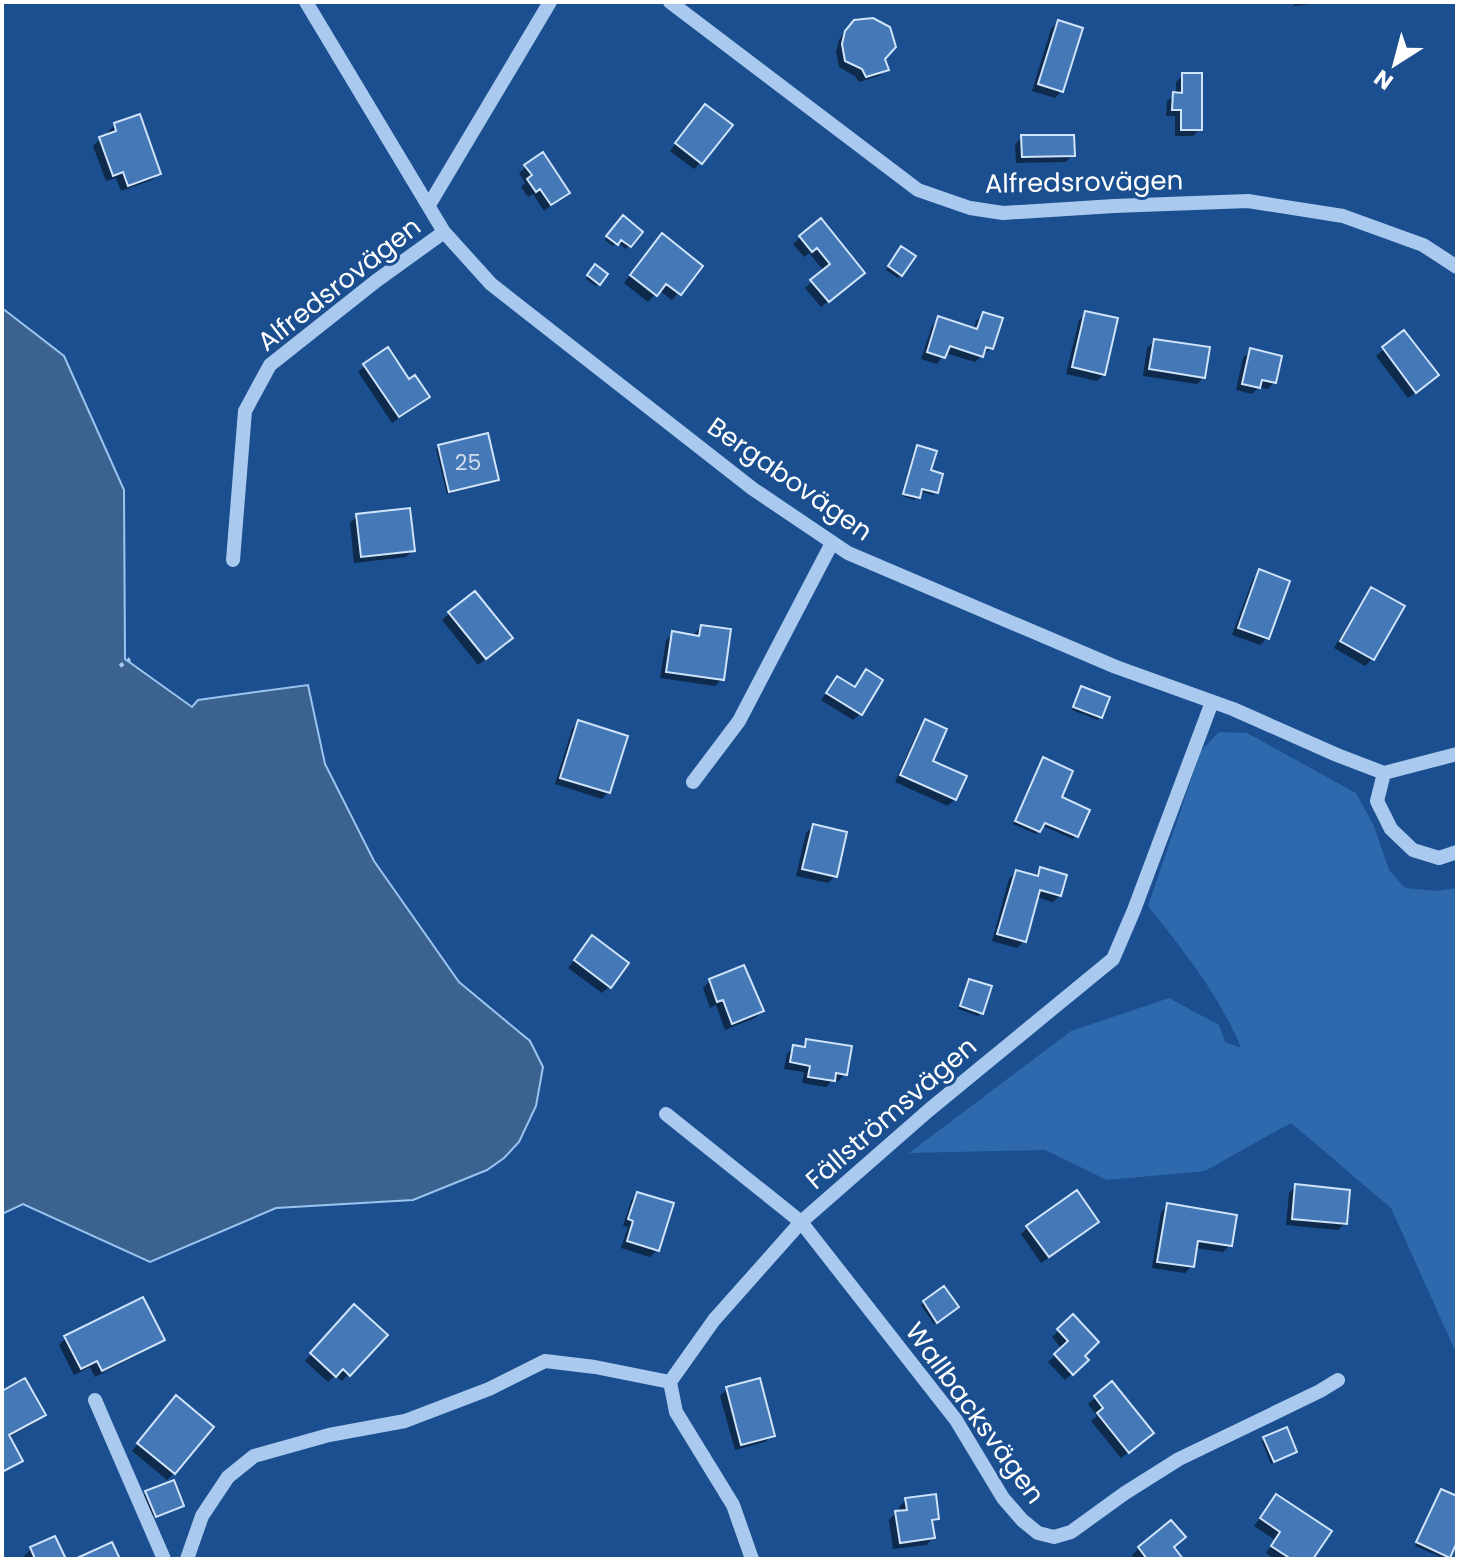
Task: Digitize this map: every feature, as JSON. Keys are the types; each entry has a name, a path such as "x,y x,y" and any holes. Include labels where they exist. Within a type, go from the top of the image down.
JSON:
{"street":[{"name":"Bergabovägen","path":"306,2 444,232 491,284 753,489 848,553 1116,667 1233,709 1384,773"},
{"name":"Alfredsrovägen","path":"429,205 550,2"},
{"name":"Alfredsrovägen","path":"670,2 918,190 970,208 1003,213 1248,201 1343,216 1423,245 1457,267"},
{"name":"Alfredsrovägen","path":"233,560 245,411 270,365 444,232"},
{"path":"693,782 739,721 832,543"},
{"name":"Fällströmsvägen","path":"670,1382 714,1320 801,1222 929,1110 1113,959 1212,702"},
{"path":"1457,754 1384,773 1377,801 1391,829 1413,850 1439,858 1457,852"},
{"name":"Wallbacksvägen","path":"666,1114 801,1222 956,1420 1003,1498 1038,1533 1054,1537 1071,1532 1179,1459 1338,1380"},
{"path":"187,1559 202,1516 228,1477 254,1456 329,1435 405,1421 489,1389 545,1361 670,1382 676,1412 733,1505 752,1559"},
{"path":"95,1400 164,1559"}],"path":[{"path":"120,666 130,659"}],"shaded area":[{"path":"2,308 64,356 124,490 125,659 192,707 198,700 308,685 325,764 374,861 459,982 530,1041 543,1067 536,1106 519,1142 487,1170 413,1200 276,1208 150,1262 23,1204 2,1214"},
{"path":"1219,732 1247,733 1356,793 1374,826 1389,870 1405,888 1436,891 1457,888 1457,1355 1391,1208 1291,1123 1205,1171 1107,1180 1045,1150 909,1153 1071,1031 1169,998 1219,1025 1225,1042 1241,1048 1212,992 1148,906 1201,751"}],"building":[{"path":"873,18 890,27 896,47 885,59 889,70 866,77 862,69 845,61 842,44 845,31 854,20"},
{"path":"1058,20 1083,28 1063,92 1038,84"},
{"path":"1182,73 1202,73 1202,130 1181,130 1181,110 1172,110 1173,92 1182,93"},
{"path":"705,104 733,125 702,164 675,143"},
{"path":"140,114 161,174 128,186 123,172 113,176 99,137 116,131 114,123"},
{"path":"1021,135 1074,135 1075,156 1022,157"},
{"path":"543,152 570,193 551,205 540,189 536,192 527,179 532,175 524,165"},
{"path":"623,215 643,232 631,247 621,240 618,245 606,236"},
{"path":"821,218 865,273 829,302 810,280 830,264 817,248 812,252 799,236"},
{"path":"662,233 703,266 681,295 666,284 657,296 630,275"},
{"path":"901,246 916,256 902,276 888,266"},
{"path":"595,264 608,274 600,285 587,275"},
{"path":"1085,311 1118,318 1105,375 1072,367"},
{"path":"983,312 1003,318 993,349 986,347 983,357 950,346 945,358 927,352 938,316 977,329"},
{"path":"1404,330 1439,375 1416,393 1382,347"},
{"path":"1154,339 1210,347 1205,378 1149,369"},
{"path":"388,347 409,379 415,375 430,397 399,417 363,364"},
{"path":"1250,348 1282,356 1276,383 1262,380 1260,388 1242,384"},
{"path":"488,433 499,480 449,492 438,445"},
{"path":"917,445 937,451 931,470 943,474 938,493 922,489 920,498 903,494"},
{"path":"410,508 415,551 361,557 356,514"},
{"path":"1259,569 1290,581 1269,639 1238,628"},
{"path":"1371,587 1405,606 1374,660 1340,641"},
{"path":"475,591 513,638 486,659 448,612"},
{"path":"701,625 731,629 724,680 666,672 672,631 699,636"},
{"path":"866,669 883,680 862,715 826,693 837,676 855,687"},
{"path":"1081,686 1110,697 1102,718 1073,707"},
{"path":"925,719 947,729 933,761 967,776 956,800 900,775"},
{"path":"578,720 628,736 610,793 560,778"},
{"path":"1043,757 1073,771 1062,797 1090,810 1078,837 1045,823 1040,832 1015,821"},
{"path":"813,824 847,832 837,877 802,869"},
{"path":"1040,867 1067,875 1061,896 1040,890 1026,942 997,934 1016,870 1038,876"},
{"path":"592,935 629,963 611,988 574,960"},
{"path":"744,965 764,1011 732,1024 723,1000 717,1002 709,979"},
{"path":"969,979 992,986 983,1014 960,1006"},
{"path":"806,1039 852,1046 847,1075 836,1073 835,1081 808,1077 810,1066 790,1062 793,1045 805,1047"},
{"path":"1295,1184 1350,1190 1347,1224 1292,1219"},
{"path":"1077,1190 1099,1222 1049,1257 1026,1226"},
{"path":"637,1192 674,1203 659,1251 627,1241 633,1221 628,1219"},
{"path":"1167,1203 1237,1215 1232,1246 1198,1241 1194,1267 1157,1262"},
{"path":"944,1286 959,1307 937,1323 923,1301"},
{"path":"143,1297 165,1340 102,1371 97,1361 81,1369 64,1336"},
{"path":"354,1304 388,1335 350,1376 343,1369 336,1377 310,1353"},
{"path":"1073,1314 1099,1342 1085,1356 1089,1360 1073,1375 1054,1354 1068,1341 1057,1329"},
{"path":"25,1378 46,1415 9,1435 23,1461 2,1472 2,1391"},
{"path":"760,1378 775,1436 741,1445 726,1387"},
{"path":"1112,1381 1154,1433 1129,1453 1097,1413 1103,1408 1094,1396"},
{"path":"176,1395 214,1427 175,1474 137,1443"},
{"path":"1287,1427 1297,1452 1274,1462 1263,1437"},
{"path":"174,1480 184,1506 156,1517 145,1491"},
{"path":"1441,1489 1457,1496 1457,1542 1450,1558 1416,1542"},
{"path":"936,1494 939,1519 932,1520 935,1538 900,1543 895,1511 907,1510 905,1498"},
{"path":"1276,1494 1332,1531 1313,1559 1291,1559 1271,1546 1280,1532 1260,1518"},
{"path":"1171,1520 1186,1537 1174,1547 1183,1559 1147,1559 1138,1547"},
{"path":"55,1536 66,1559 35,1559 30,1547"},
{"path":"112,1542 120,1559 75,1559"}]}
